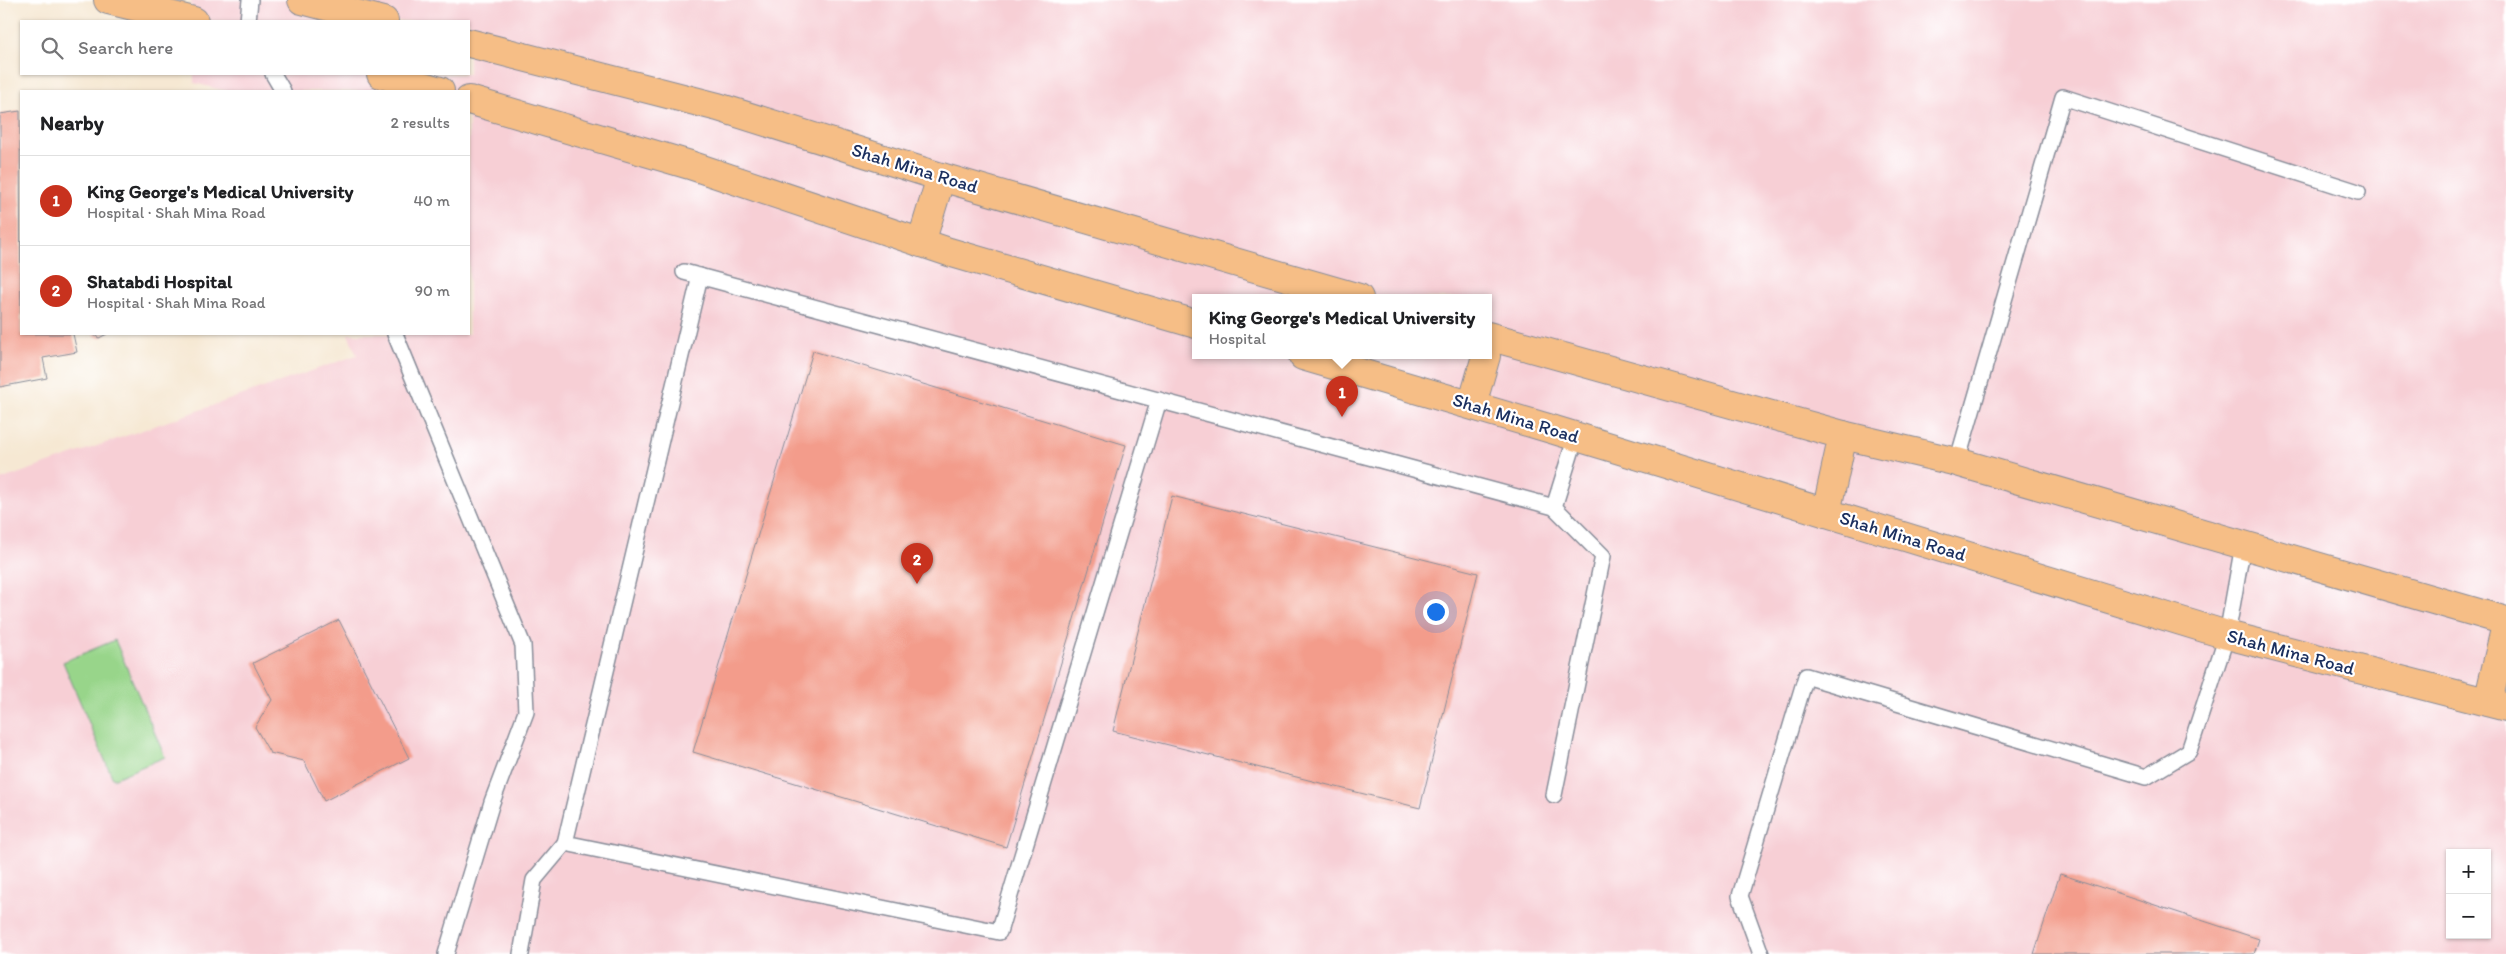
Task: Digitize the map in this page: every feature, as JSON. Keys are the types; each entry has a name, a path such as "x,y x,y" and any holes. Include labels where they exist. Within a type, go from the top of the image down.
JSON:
{"main road":[{"path":"108,0 190,20"},
{"path":"302,0 380,20"},
{"name":"Shah Mina Road","path":"470,43 718,107 941,176 1346,294"},
{"path":"384,75 437,90"},
{"path":"470,100 690,165 921,243 1192,323"},
{"path":"921,243 941,176"},
{"path":"1492,345 1843,435 1957,462 2506,621"},
{"name":"Shah Mina Road","path":"1313,359 1576,436 2227,636 2497,705"},
{"path":"1472,405 1484,359"},
{"path":"1826,512 1843,435"},
{"path":"2497,705 2506,625"}],"lane":[{"path":"248,20 250,0"},
{"path":"274,75 281,90"},
{"path":"1957,462 2063,97 2358,192"},
{"path":"684,272 1554,507 1603,556 1554,796"},
{"path":"521,954 534,880 565,843 700,276"},
{"path":"395,335 523,645 526,712 492,802 446,954"},
{"path":"565,843 999,932 1159,400"},
{"path":"1554,507 1576,436"},
{"path":"1761,954 1740,896 1806,676 2146,777 2189,751 2227,636 2243,546"}],"shaded area":[{"path":"191,0 2506,0 2506,954 0,954 0,480 357,355 348,335 470,335 470,90 222,90 194,83 194,75 470,75 470,20 192,20"}],"green space":[{"path":"115,640 165,757 113,779 63,662"}],"building":[{"path":"20,111 20,335 73,335 77,352 43,358 47,378 0,387 0,114"},
{"path":"94,335 105,335 99,338"},
{"path":"813,351 1126,445 1006,847 693,752"},
{"path":"1172,496 1478,573 1420,808 1113,731"},
{"path":"339,620 409,758 324,801 304,761 270,753 255,727 272,700 253,663"},
{"path":"2060,874 2259,939 2254,954 2034,954"}],"place":[{"name":"King George's Medical University","path":"1342,417"},
{"name":"Shatabdi Hospital","path":"917,584"}]}
